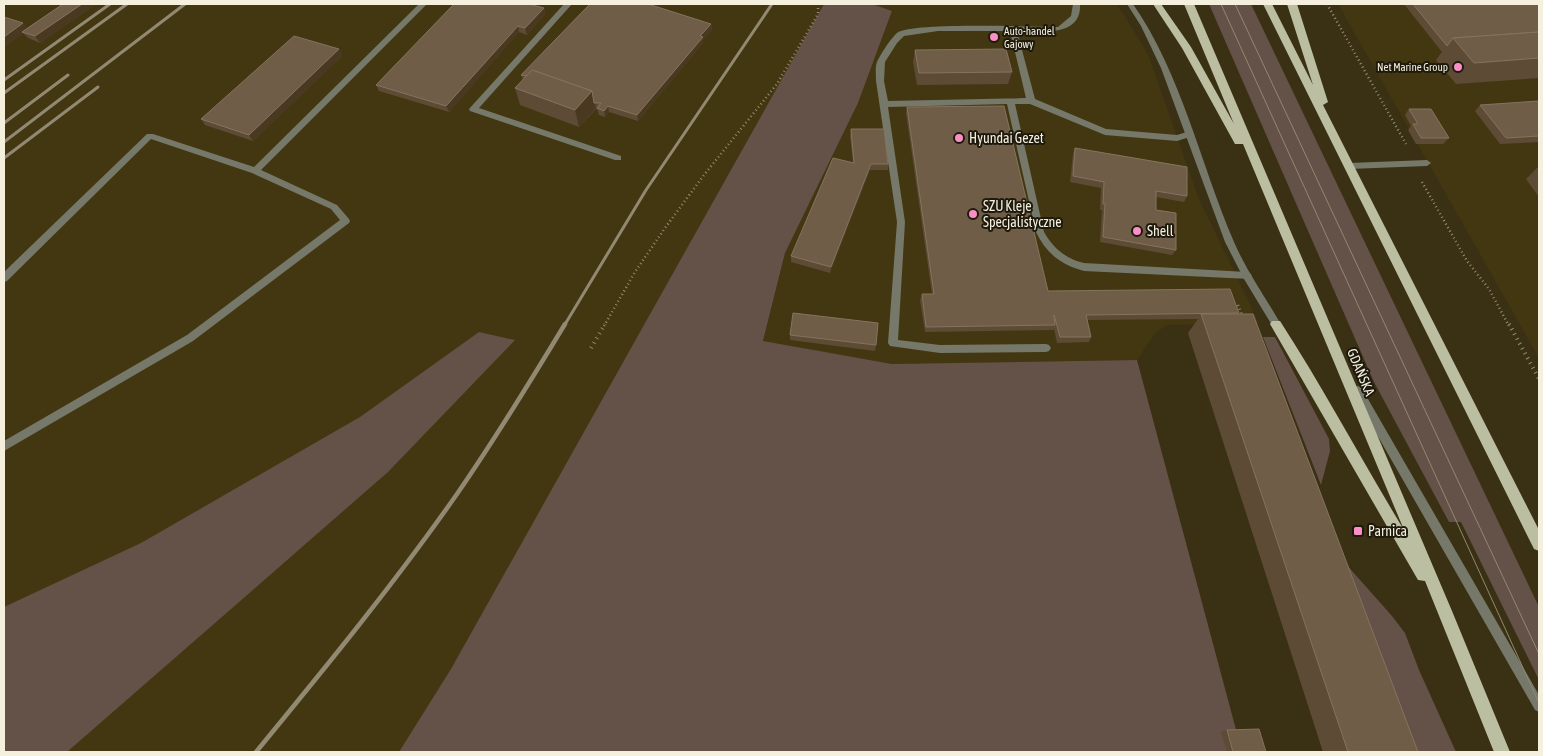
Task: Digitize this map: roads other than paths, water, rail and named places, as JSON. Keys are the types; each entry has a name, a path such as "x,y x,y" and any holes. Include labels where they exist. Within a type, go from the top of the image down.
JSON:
{"main road":[{"path":"1157,4 1190,53 1268,192"},
{"name":"GDAŃSKA","path":"1189,4 1447,616 1502,752"},
{"path":"1267,4 1539,544"},
{"path":"1292,4 1332,133"},
{"path":"1276,324 1447,616"}],"street":[{"path":"256,171 423,4"},
{"path":"568,4 472,109 618,158"},
{"path":"1046,348 940,349 893,343 900,222 880,81 882,62 894,41 901,34 914,30 938,29 1060,29 1072,22 1078,12 1076,4"},
{"path":"1130,4 1154,45 1190,134 1230,242 1276,324"},
{"path":"1013,29 1031,101"},
{"path":"1010,100 1040,232 1045,242 1057,255 1072,264 1101,270 1248,276"},
{"path":"884,104 1031,101 1105,132 1177,138 1190,134"},
{"path":"4,278 150,136 256,171 334,206 346,221 190,338 4,446"},
{"path":"1349,166 1427,164"},
{"path":"1331,343 1539,706"}],"tram line":[{"path":"1221,4 1539,703"},
{"path":"1235,4 1539,654"}],"railway":[{"path":"4,80 110,4"},
{"path":"4,93 127,4"},
{"path":"4,142 185,4"},
{"path":"564,326 646,190 772,4"},
{"path":"4,123 68,75"},
{"path":"4,158 98,87"},
{"path":"256,752 359,625 457,494 499,431 565,324"}],"place":[{"name":"Auto-handel Gajowy","path":"994,37"},
{"name":"Net Marine Group","path":"1458,67"},
{"name":"Hyundai Gezet","path":"959,138"},
{"name":"SZU Kleje Specjalistyczne","path":"973,214"},
{"name":"Shell","path":"1137,231"},
{"name":"Parnica","path":"1358,531"}]}
